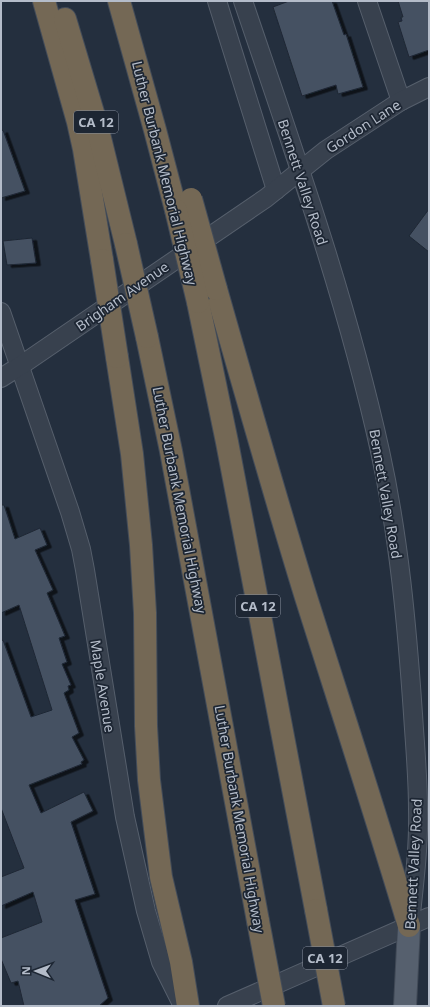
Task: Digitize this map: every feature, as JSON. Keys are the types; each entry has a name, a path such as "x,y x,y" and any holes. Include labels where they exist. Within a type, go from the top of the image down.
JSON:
{"highway":[{"path":"44,1 78,122 132,448 141,545 145,613 146,726 150,788 161,877 181,962 188,1006"},
{"name":"Luther Burbank Memorial Highway","path":"59,1 98,126 172,451 274,1006"},
{"name":"Luther Burbank Memorial Highway","path":"122,8 154,122 183,204 198,302 227,442 334,1006"},
{"path":"183,204 216,289 297,568 380,829 409,926"}],"main road":[{"name":"Bennett Valley Road","path":"405,1006 409,926"}],"street":[{"name":"Bennett Valley Road","path":"217,1 276,190"},
{"name":"Bennett Valley Road","path":"243,1 300,171 341,301 361,373 380,454 396,538 409,655 418,809 415,868 409,926"},
{"path":"367,1 401,101"},
{"name":"Gordon Lane","path":"300,171 326,150 401,101 429,87"},
{"name":"Brigham Avenue","path":"1,378 276,190 300,171"},
{"name":"Maple Avenue","path":"1,312 70,512 81,549 125,817 146,910 161,962 183,1006"},
{"path":"227,1006 429,918"}],"building":[{"path":"289,1 332,1 344,35 346,34 363,87 338,94 336,85 302,96 273,7"},
{"path":"398,1 429,1 429,50 409,57 398,22 402,21 401,17 403,17"},
{"path":"3,130 25,191 1,198 1,131"},
{"path":"429,209 429,252 409,236"},
{"path":"32,238 36,263 7,265 3,241"},
{"path":"1,505 4,505 15,539 40,528 47,545 35,550 53,590 47,593 65,636 59,638 67,662 62,664 71,685 68,686 69,690 64,693 79,733 72,737 84,760 81,762 82,764 29,785 41,813 84,792 93,811 71,822 95,894 75,900 108,998 99,1006 24,1006 18,981 11,983 1,959 1,938 42,922 33,892 1,906 1,877 24,868 1,808 1,641 3,640 31,717 52,710 19,605 1,613"}]}
